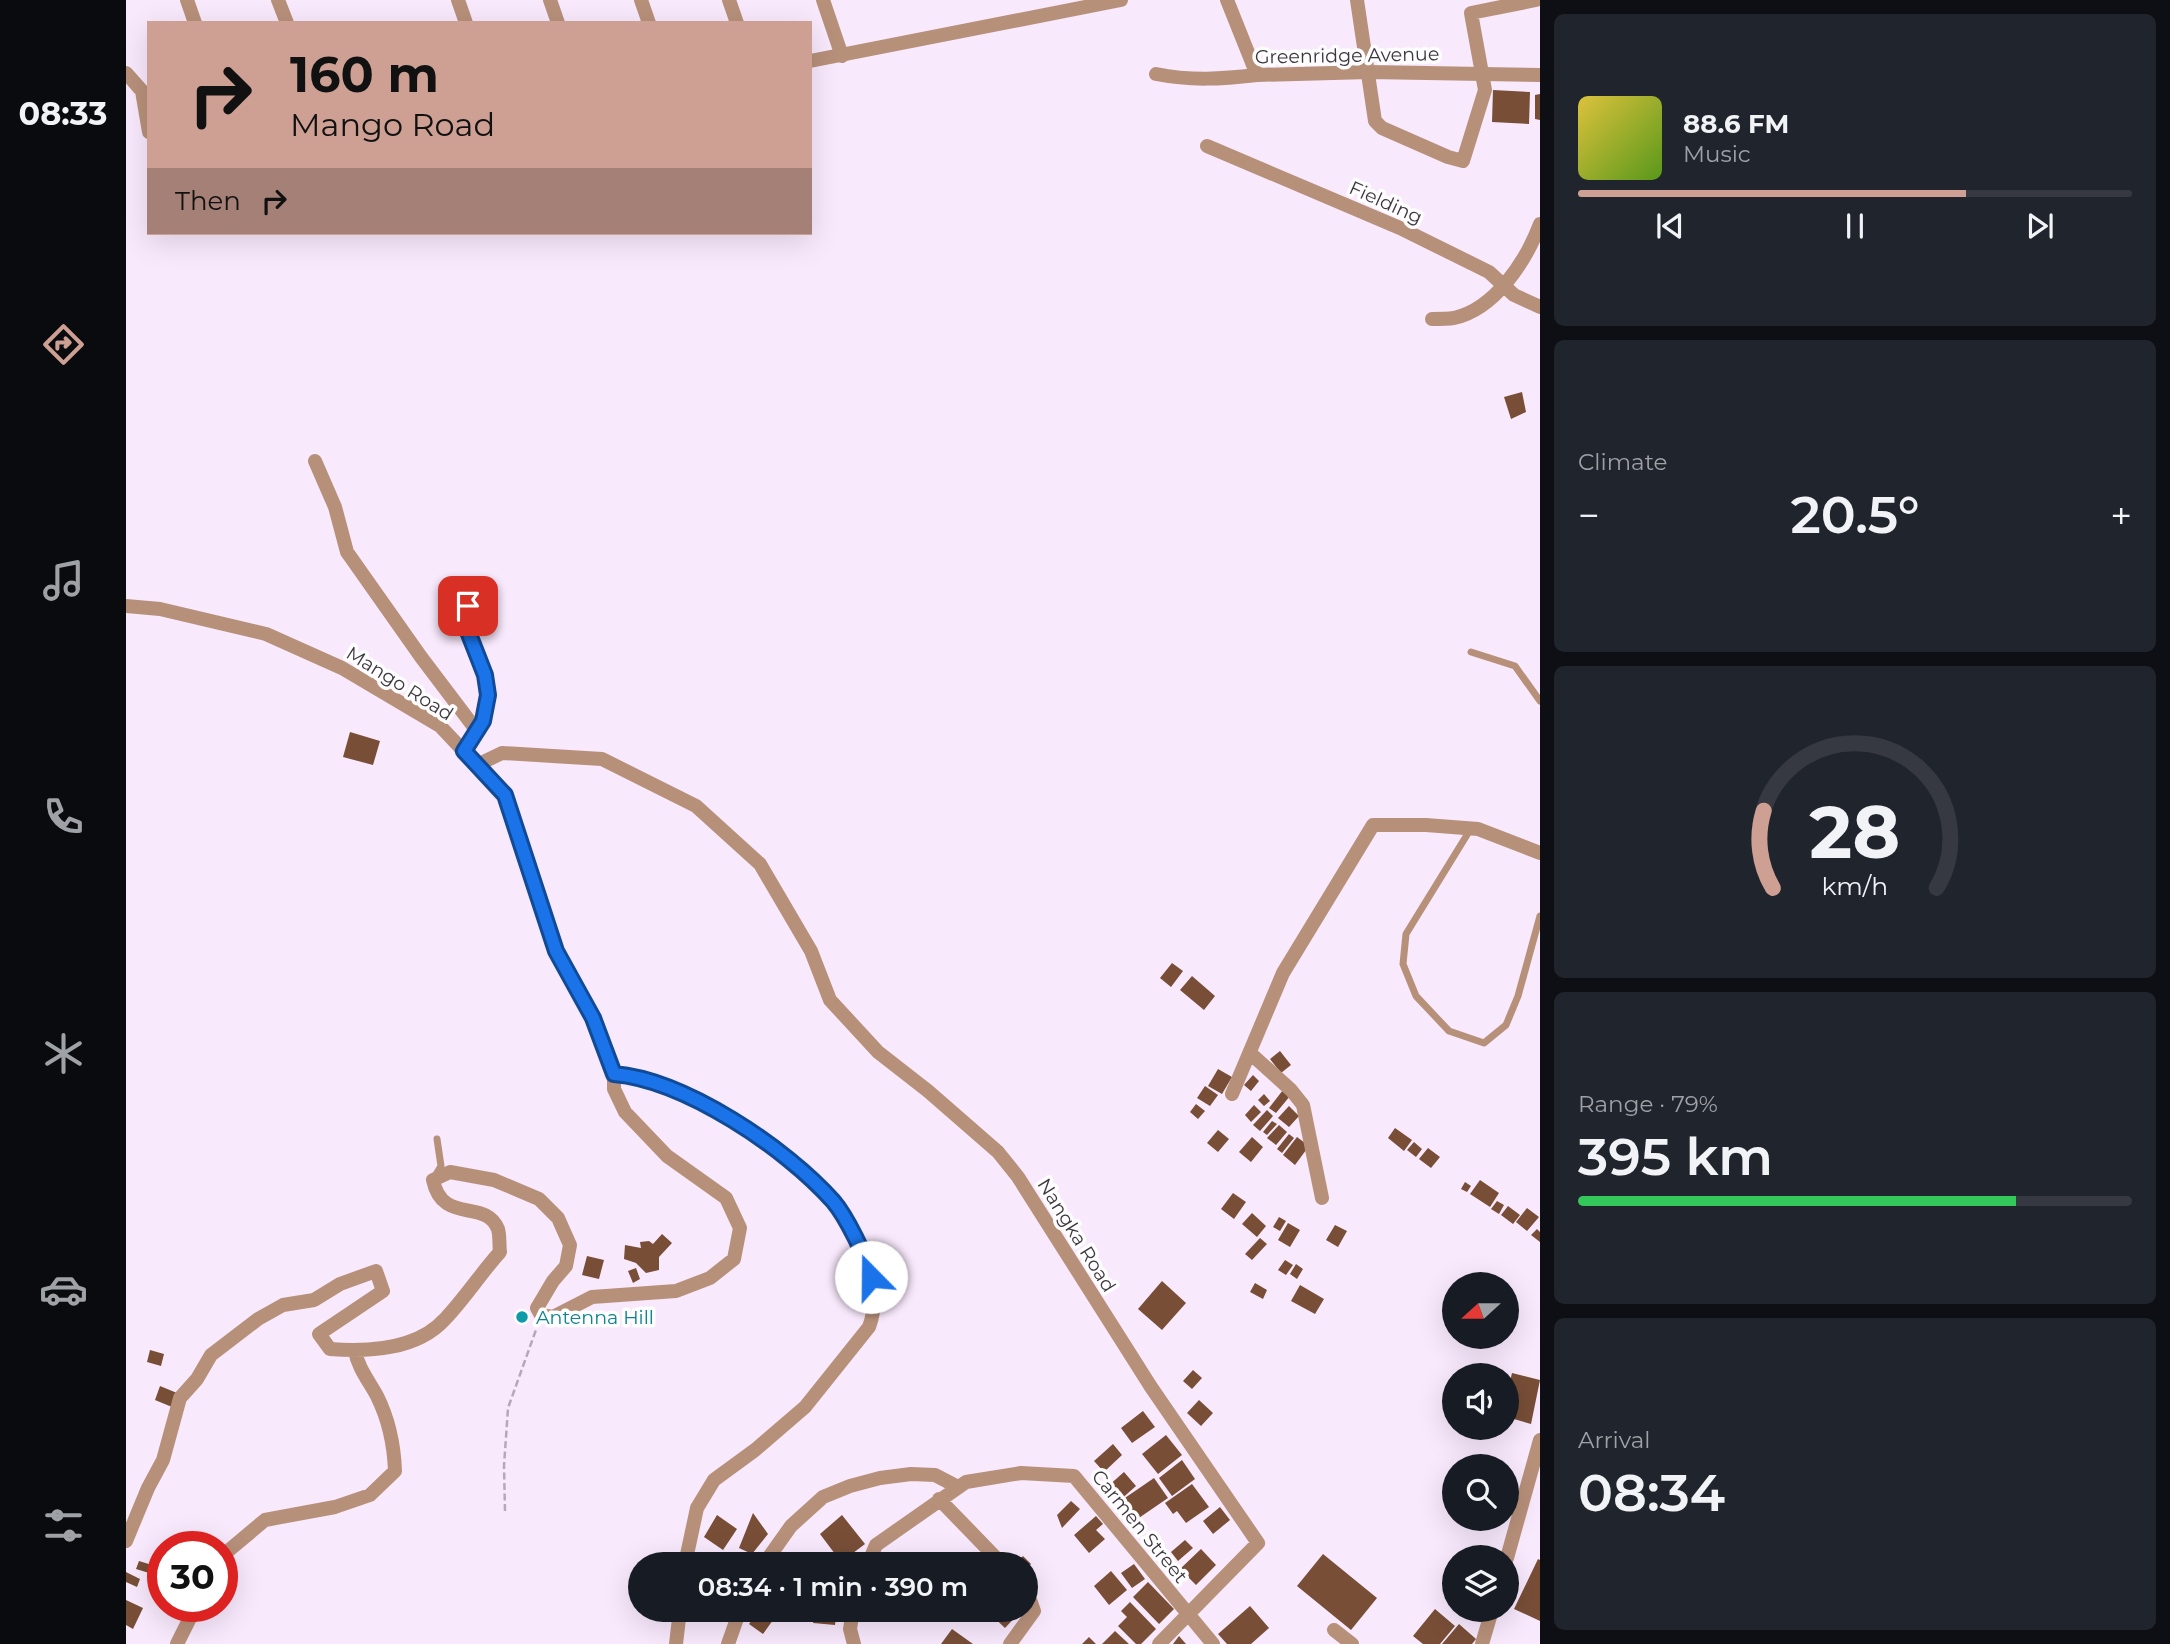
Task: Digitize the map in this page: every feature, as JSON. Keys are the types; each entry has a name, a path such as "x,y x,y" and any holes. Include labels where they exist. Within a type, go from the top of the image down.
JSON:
{"street":[{"path":"187,0 194,21"},
{"path":"278,0 286,21"},
{"path":"458,0 465,21"},
{"path":"550,0 557,21"},
{"path":"641,0 648,21"},
{"path":"729,0 736,21"},
{"path":"823,0 842,56"},
{"path":"812,61 1121,0"},
{"path":"1227,0 1256,75"},
{"path":"1357,0 1375,121 1382,128 1463,161 1485,90 1471,13 1535,0"},
{"name":"Greenridge Avenue","path":"1156,74 1205,80 1256,75 1369,72 1540,75"},
{"path":"126,74 142,91 147,120"},
{"name":"Fielding","path":"1208,146 1400,228 1489,272 1514,295 1540,307"},
{"path":"1432,319 1453,318 1473,311 1490,300 1532,245 1540,224"},
{"path":"315,461 335,507 347,552 477,731"},
{"name":"Mango Road","path":"126,606 160,609 266,634 354,675 440,726 505,795 556,951 593,1018 614,1074 614,1089 625,1112 667,1156 726,1198 740,1228 734,1259 710,1278 676,1291 592,1297 553,1317 541,1315"},
{"path":"464,751 483,721 488,695 485,675 467,629 468,606"},
{"name":"Nangka Road","path":"477,765 502,753 602,759 696,806 760,864 811,951 830,1000 878,1052 998,1152 1018,1178 1151,1387 1258,1543 1187,1613"},
{"path":"1232,1094 1283,974 1373,825 1426,825 1478,830 1540,853"},
{"path":"1250,1053 1291,1090 1303,1105 1322,1198"},
{"path":"614,1074 631,1075 690,1096 764,1140 834,1203 868,1263 874,1291 873,1315 869,1327 806,1407 714,1480 696,1508 687,1552"},
{"path":"126,1541 163,1460 180,1398 197,1379 211,1355 258,1319 283,1305 314,1300 340,1284 376,1271 383,1291 319,1334 330,1349 378,1350 419,1338 444,1320 500,1252 498,1229 487,1216 443,1203 435,1192 433,1180 450,1172 494,1180 539,1199 558,1218 570,1245 566,1266 553,1281 537,1308 541,1315"},
{"path":"238,1543 265,1520 335,1507 370,1495 395,1471 394,1442 378,1399 357,1361 355,1351"},
{"path":"1511,1545 1537,1464 1540,1440"},
{"name":"Carmen Street","path":"873,1552 876,1545 966,1482 1021,1473 1074,1476 1213,1644"},
{"path":"773,1552 791,1527 824,1497 850,1486 911,1474 935,1475 958,1487"},
{"path":"939,1499 991,1552"},
{"path":"1159,1644 1187,1613"},
{"path":"177,1644 188,1622"},
{"path":"676,1644 679,1622"},
{"path":"728,1644 736,1622"},
{"path":"851,1622 854,1644"},
{"path":"1010,1644 1026,1622"},
{"path":"1482,1644 1488,1622"},
{"path":"1335,1630 1352,1644"}],"lane":[{"path":"1471,652 1515,666 1540,701"},
{"path":"1471,829 1406,934 1403,964 1416,996 1449,1031 1484,1043 1506,1025 1518,996 1540,916"},
{"path":"433,1180 441,1166 437,1139"}],"path":[{"path":"505,1511 504,1466 508,1408 541,1315"}],"building":[{"path":"1493,90 1530,92 1529,124 1492,122"},
{"path":"1540,94 1540,120 1535,119 1535,95"},
{"path":"1522,392 1526,412 1511,419 1504,397"},
{"path":"350,732 380,741 373,765 343,757"},
{"path":"1172,963 1183,971 1171,987 1160,978"},
{"path":"1192,976 1215,996 1204,1010 1180,990"},
{"path":"1280,1051 1291,1065 1281,1073 1270,1059"},
{"path":"1218,1069 1232,1077 1222,1094 1208,1086"},
{"path":"1253,1075 1259,1081 1251,1091 1244,1085"},
{"path":"1205,1086 1218,1095 1210,1106 1197,1098"},
{"path":"1283,1090 1290,1096 1276,1113 1269,1108"},
{"path":"1264,1094 1270,1101 1264,1106 1258,1100"},
{"path":"1196,1104 1205,1111 1198,1119 1190,1112"},
{"path":"1254,1105 1261,1112 1251,1122 1245,1115"},
{"path":"1289,1106 1299,1116 1289,1127 1278,1118"},
{"path":"1267,1110 1273,1116 1260,1131 1253,1125"},
{"path":"1272,1121 1277,1124 1267,1135 1263,1132"},
{"path":"1279,1125 1287,1132 1276,1145 1267,1138"},
{"path":"1395,1128 1412,1140 1404,1151 1388,1138"},
{"path":"1218,1130 1229,1139 1218,1152 1207,1143"},
{"path":"1289,1134 1294,1138 1282,1153 1277,1149"},
{"path":"1252,1137 1263,1147 1251,1162 1239,1152"},
{"path":"1297,1137 1309,1146 1295,1165 1283,1155"},
{"path":"1414,1142 1422,1149 1416,1157 1407,1150"},
{"path":"1428,1148 1440,1157 1431,1168 1419,1159"},
{"path":"1480,1180 1499,1193 1490,1207 1470,1194"},
{"path":"1465,1182 1471,1186 1467,1192 1461,1189"},
{"path":"1233,1193 1246,1202 1234,1219 1221,1209"},
{"path":"1497,1201 1504,1205 1499,1214 1491,1209"},
{"path":"1508,1206 1520,1215 1513,1224 1501,1215"},
{"path":"1527,1208 1539,1217 1527,1231 1516,1222"},
{"path":"1252,1213 1266,1226 1257,1237 1242,1224"},
{"path":"1279,1217 1286,1221 1280,1231 1273,1227"},
{"path":"1288,1223 1300,1230 1290,1247 1278,1240"},
{"path":"1335,1225 1347,1231 1338,1247 1326,1240"},
{"path":"1537,1229 1540,1232 1540,1242 1531,1235"},
{"path":"662,1234 672,1243 659,1257 659,1270 646,1273 636,1263 624,1259 625,1245 641,1248 640,1242 649,1241 653,1244"},
{"path":"1260,1238 1267,1244 1252,1260 1245,1254"},
{"path":"587,1256 604,1260 599,1279 582,1275"},
{"path":"1285,1260 1293,1265 1286,1275 1278,1270"},
{"path":"1296,1264 1303,1269 1297,1279 1290,1274"},
{"path":"636,1268 640,1279 633,1283 628,1271"},
{"path":"1162,1281 1186,1303 1162,1330 1138,1309"},
{"path":"1255,1283 1267,1290 1263,1299 1250,1292"},
{"path":"1300,1285 1324,1299 1315,1314 1291,1301"},
{"path":"150,1350 164,1354 161,1366 147,1362"},
{"path":"1193,1370 1202,1378 1192,1389 1183,1381"},
{"path":"1519,1375 1540,1380 1531,1424 1519,1420"},
{"path":"160,1386 177,1393 172,1407 155,1400"},
{"path":"1199,1400 1213,1413 1201,1426 1187,1413"},
{"path":"1143,1411 1155,1427 1132,1443 1121,1428"},
{"path":"1166,1435 1182,1455 1158,1474 1142,1454"},
{"path":"1113,1444 1122,1455 1104,1472 1094,1461"},
{"path":"1182,1460 1195,1479 1172,1496 1159,1478"},
{"path":"1124,1472 1136,1486 1119,1501 1107,1487"},
{"path":"1154,1478 1168,1498 1133,1522 1119,1502"},
{"path":"1192,1484 1209,1507 1186,1523 1177,1511 1173,1514 1165,1503"},
{"path":"1071,1501 1080,1509 1062,1528 1057,1515"},
{"path":"1220,1507 1230,1520 1213,1534 1203,1521"},
{"path":"753,1513 768,1534 754,1552 739,1548"},
{"path":"717,1515 737,1529 723,1550 704,1537"},
{"path":"842,1515 865,1544 854,1552 834,1552 820,1534"},
{"path":"1096,1516 1103,1524 1096,1530 1105,1539 1089,1553 1074,1535"},
{"path":"1185,1540 1193,1548 1178,1561 1171,1552"},
{"path":"1201,1549 1216,1565 1196,1585 1180,1569"},
{"path":"1323,1554 1377,1598 1351,1630 1297,1586"},
{"path":"1538,1559 1540,1560 1540,1621 1519,1611 1519,1599"},
{"path":"139,1561 147,1563 147,1572 136,1569"},
{"path":"1134,1564 1145,1579 1132,1588 1121,1573"},
{"path":"1111,1571 1127,1590 1109,1605 1094,1586"},
{"path":"126,1572 140,1579 137,1587 126,1582"},
{"path":"1148,1582 1174,1609 1159,1624 1133,1597"},
{"path":"126,1600 143,1608 133,1629 126,1625"},
{"path":"1130,1602 1156,1629 1141,1644 1136,1644 1118,1626 1127,1617 1121,1611"},
{"path":"1250,1606 1269,1628 1251,1644 1227,1644 1218,1634"},
{"path":"1435,1609 1442,1615 1442,1622 1450,1622 1455,1626 1440,1644 1423,1644 1413,1636"},
{"path":"750,1622 772,1622 763,1634 749,1624"},
{"path":"813,1622 835,1622 835,1625"},
{"path":"999,1622 1011,1622 1005,1628"},
{"path":"1459,1624 1476,1639 1472,1644 1442,1644"},
{"path":"952,1629 973,1644 941,1644"},
{"path":"1115,1631 1129,1644 1102,1644"},
{"path":"1179,1636 1186,1644 1173,1644"},
{"path":"1089,1637 1096,1644 1082,1644"}],"place":[{"name":"Antenna Hill","path":"522,1317"}],"route":[{"path":"468,606 467,629 485,675 488,695 483,721 464,751 505,795 556,951 593,1018 614,1074 631,1075 690,1096 764,1140 834,1203 868,1263 871,1277"}]}
